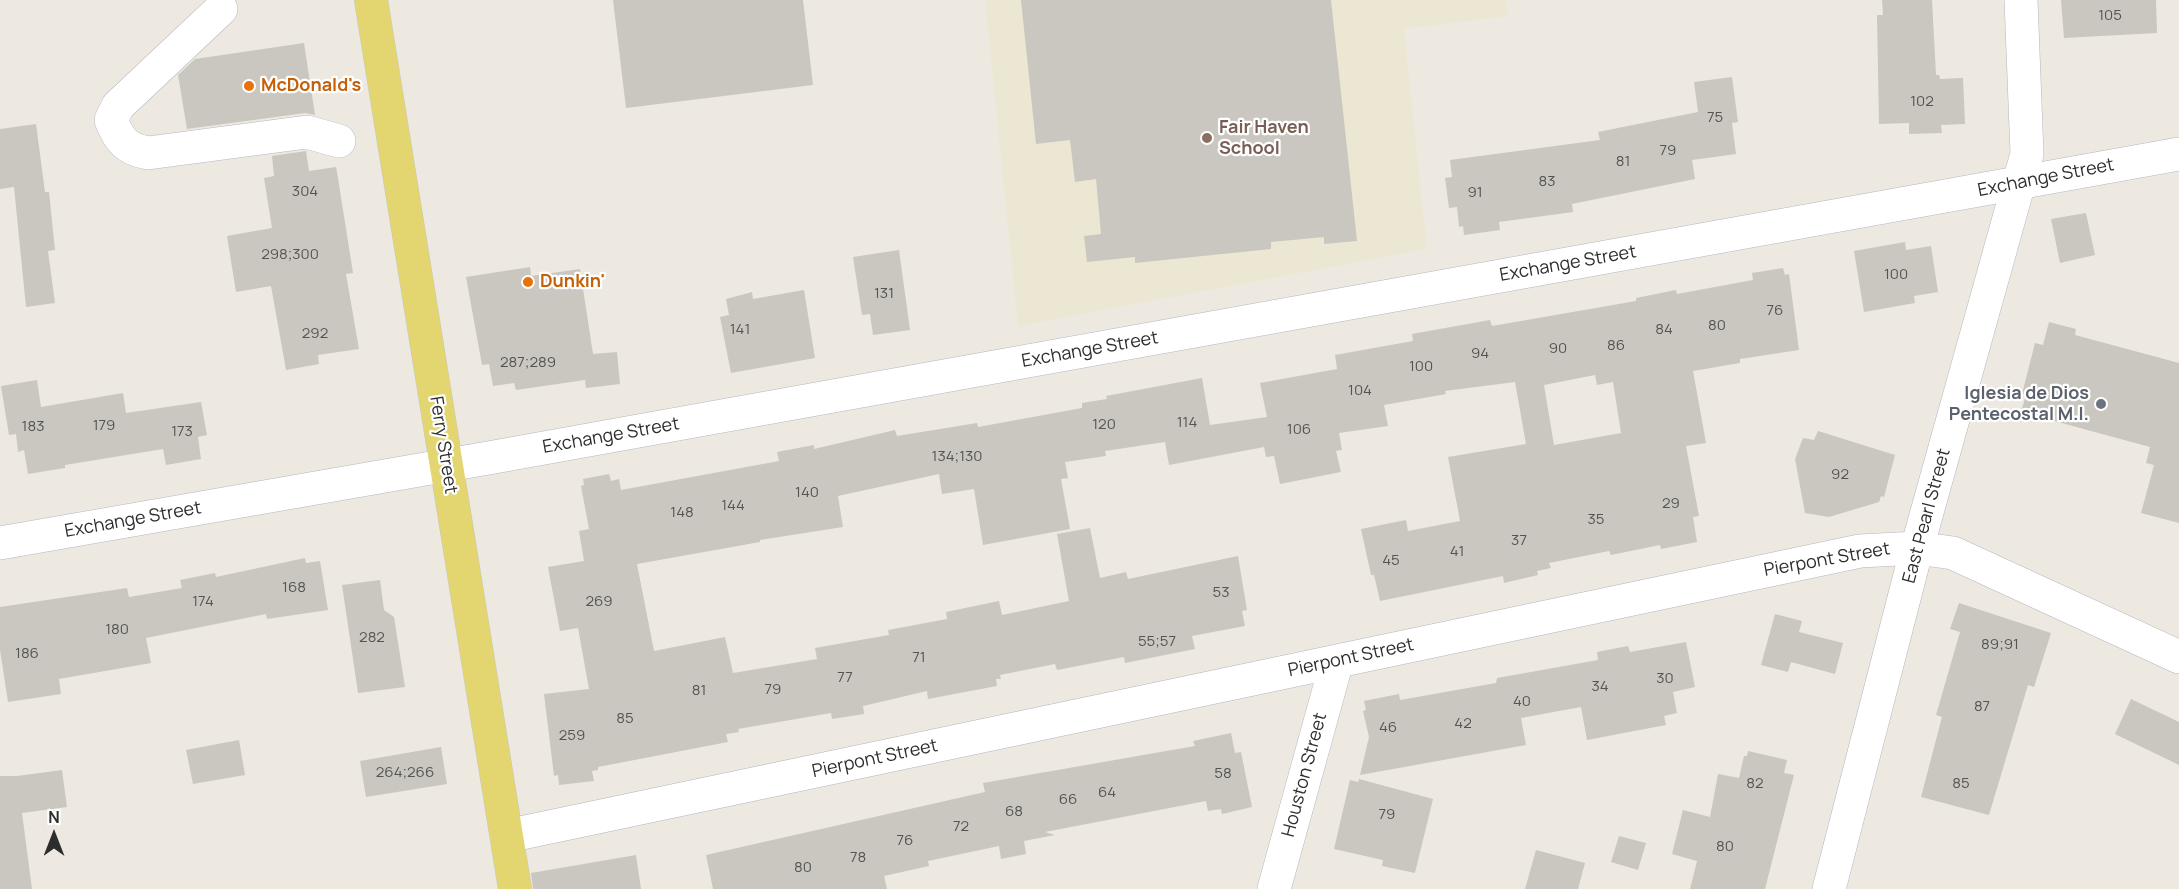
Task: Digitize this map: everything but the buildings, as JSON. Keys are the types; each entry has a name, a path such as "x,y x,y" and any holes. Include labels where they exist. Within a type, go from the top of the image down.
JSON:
{"main road":[{"name":"Ferry Street","path":"371,0 515,889"}],"street":[{"name":"East Pearl Street","path":"1829,889 1917,548 2027,154 2021,0"},
{"path":"221,9 118,106 111,120 119,139 132,150 148,153 307,132 339,141"},
{"name":"Exchange Street","path":"0,543 446,466 2179,154"},
{"name":"Pierpont Street","path":"507,836 1860,550 1917,548 1953,553 2179,657"},
{"name":"Houston Street","path":"1274,889 1337,661"}],"shaded area":[{"name":"Fair Haven School","path":"985,0 1506,0 1508,16 1404,29 1427,249 1018,326"}],"place":[{"name":"McDonald's","path":"249,86"},
{"name":"Fair Haven School","path":"1207,138"},
{"name":"Dunkin'","path":"528,282"},
{"name":"Iglesia de Dios Pentecostal M.I.","path":"2101,404"}]}
